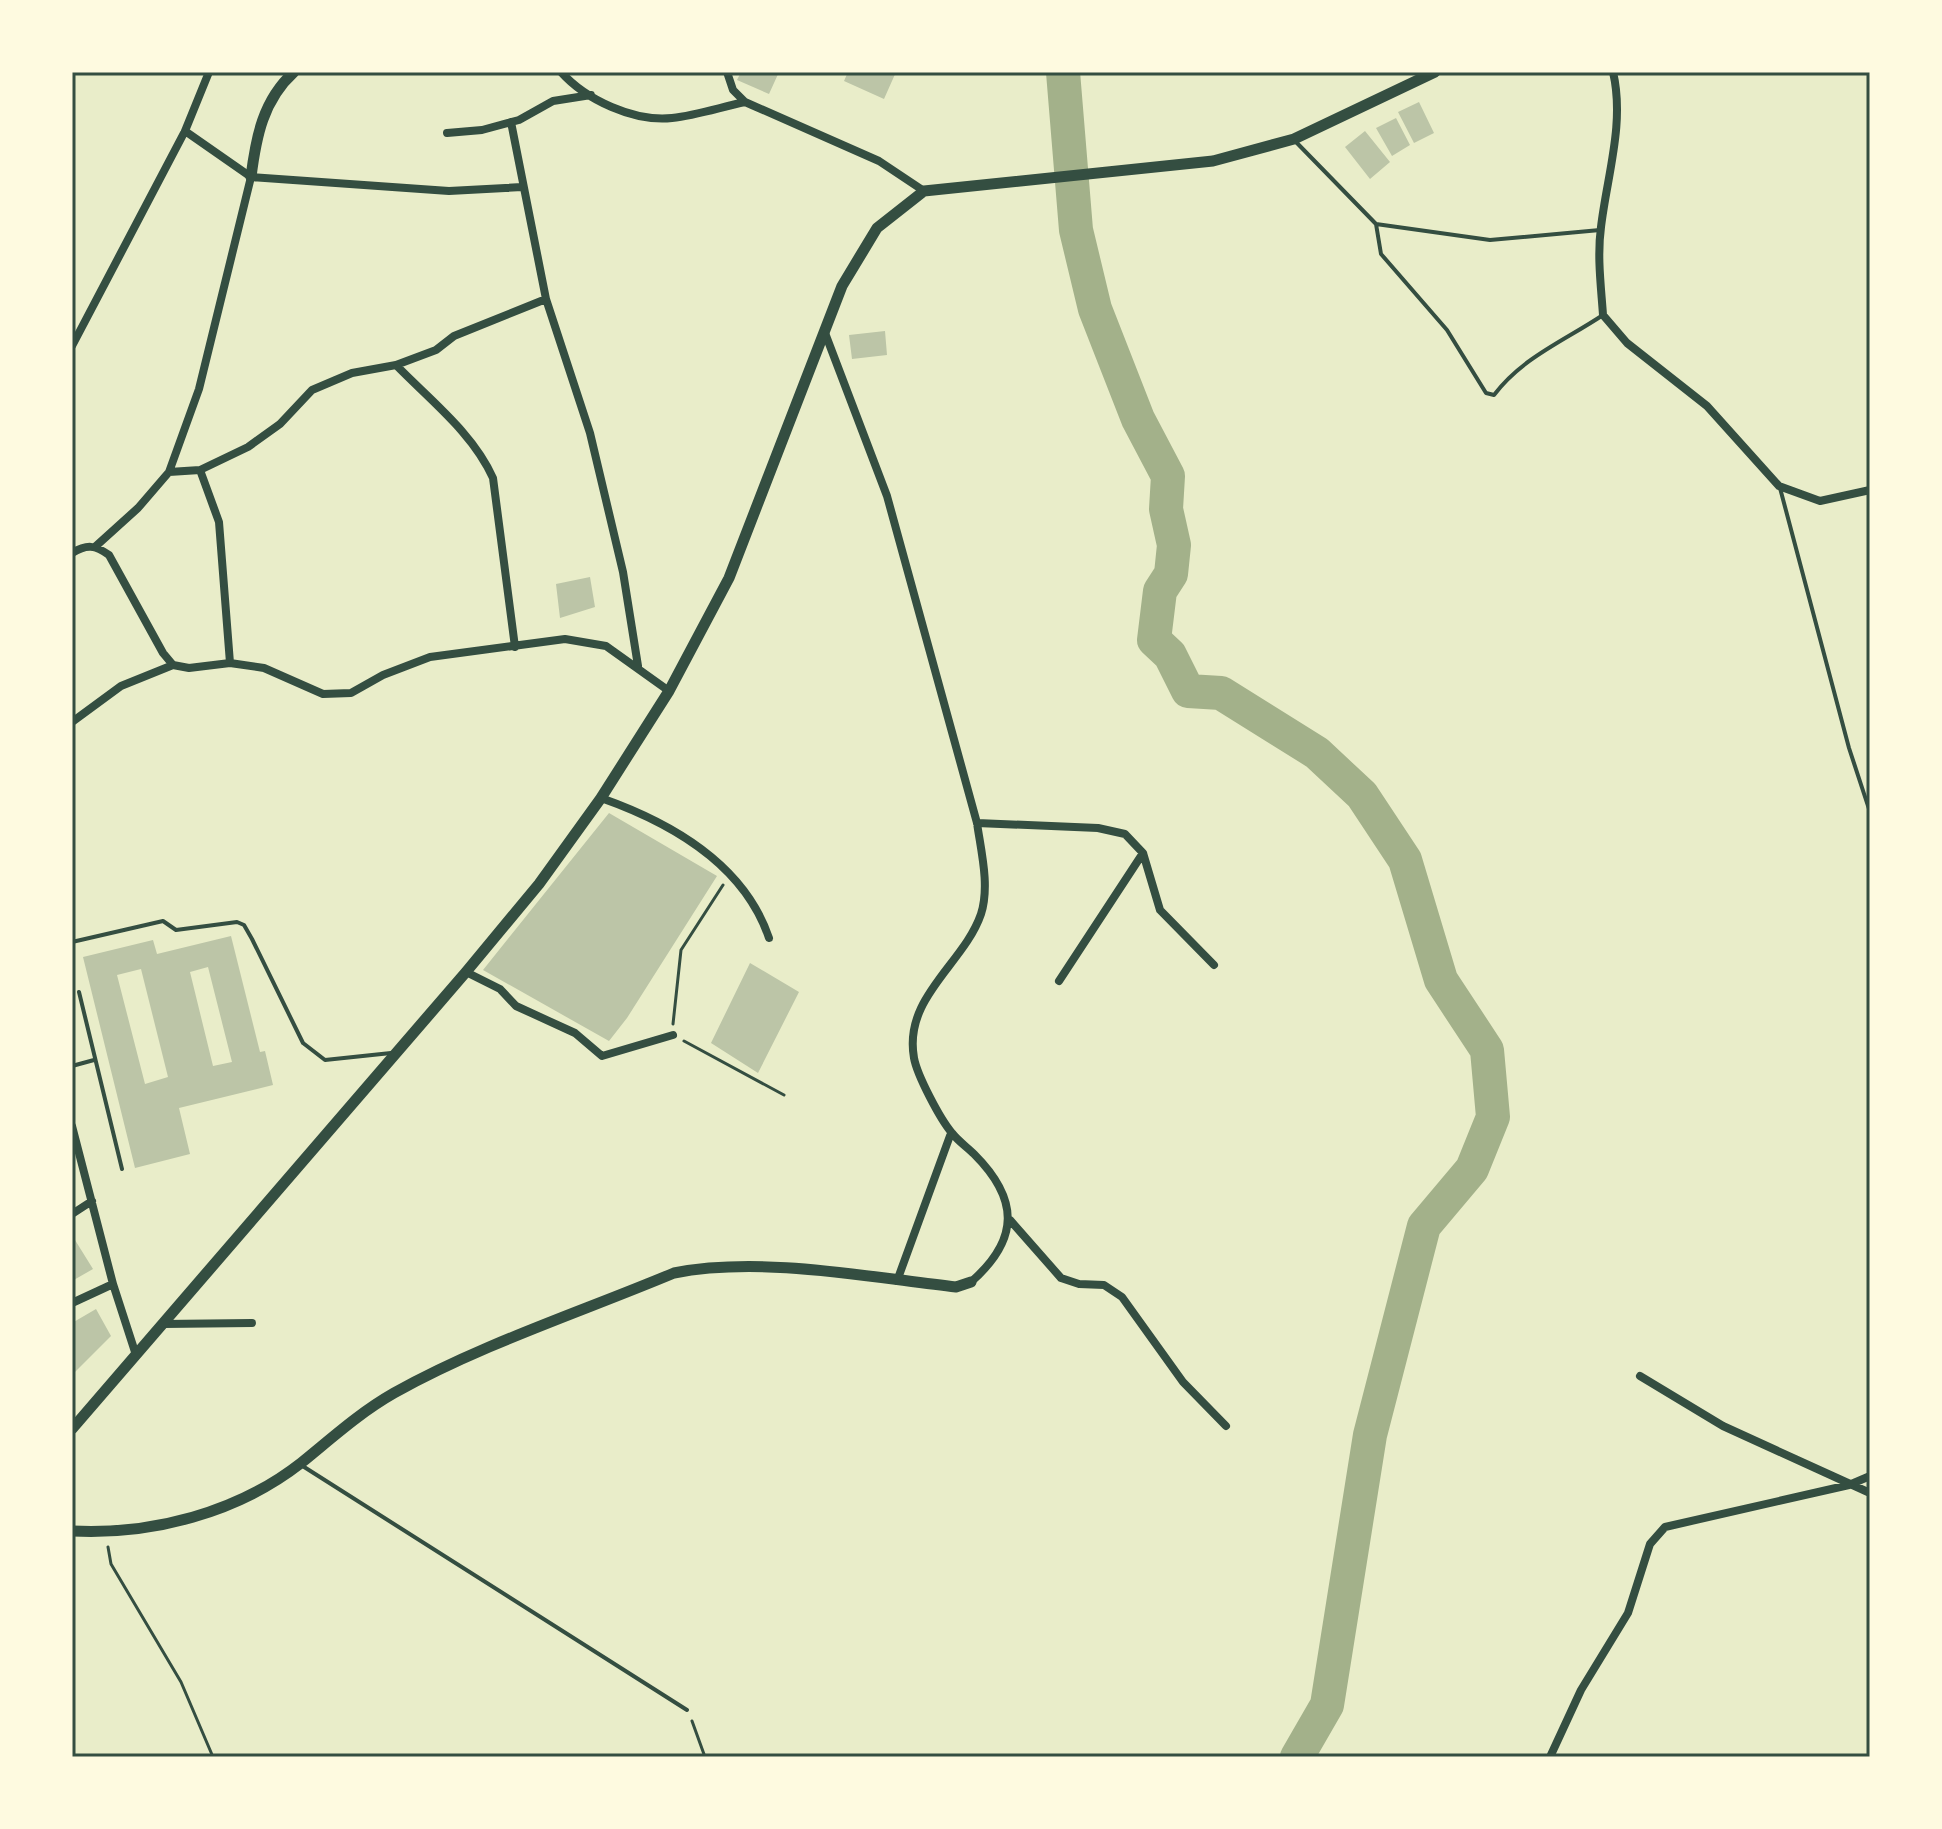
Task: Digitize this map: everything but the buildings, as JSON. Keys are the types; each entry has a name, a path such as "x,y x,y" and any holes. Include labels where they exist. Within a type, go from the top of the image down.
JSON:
{"street":[{"path":"72,346 185,131 209,72"},
{"path":"72,553 82,547 96,546 138,508 169,472 199,389 251,177 261,119 281,84 294,72"},
{"path":"561,72 571,84 640,116 671,118 745,102"},
{"path":"727,72 733,90 745,102 879,161 924,191"},
{"path":"72,1429 466,972 539,884 601,798 669,691 729,578 842,286 877,228 924,191 1213,161 1294,139 1435,72"},
{"path":"1613,72 1618,94 1615,138 1600,230 1603,315 1627,343 1707,406 1779,486 1820,501 1870,490"},
{"path":"447,133 482,130 511,122 553,101 591,95"},
{"path":"511,122 546,299 590,433 623,572 638,666"},
{"path":"185,131 251,177 449,191 522,187"},
{"path":"169,472 200,470 248,447 280,424 312,390 352,373 396,365 546,299"},
{"path":"72,1531 152,1529 244,1499 299,1464 345,1424 394,1393 474,1353 674,1273 706,1267 956,1287 971,1282 990,1265 1004,1243 1010,1220 1006,1196 994,1176 951,1133 914,1059 913,1029 940,974 973,936 983,909 984,878 977,823 887,496 825,333"},
{"path":"396,365 467,435 484,457 493,478 515,647"},
{"path":"200,470 219,522 230,663"},
{"path":"96,546 109,555 173,665"},
{"path":"72,722 121,686 173,665 189,668 230,663 264,668 323,694 351,693 383,675 430,657 565,639 606,646 669,691"},
{"path":"601,798 663,824 719,863 759,910 769,938"},
{"path":"977,823 1098,828 1125,834 1143,853 1160,910 1214,965"},
{"path":"1059,981 1143,853"},
{"path":"466,972 500,989 516,1006 575,1033 602,1056 673,1035"},
{"path":"72,1126 113,1284 136,1355"},
{"path":"897,1281 951,1133"},
{"path":"72,1214 92,1201"},
{"path":"1010,1220 1061,1278 1079,1284 1104,1285 1122,1297 1183,1382 1226,1426"},
{"path":"72,1303 113,1284"},
{"path":"163,1324 252,1323"},
{"path":"1640,1376 1723,1426 1870,1493"},
{"path":"1550,1757 1581,1690 1628,1613 1650,1544 1665,1527 1849,1485 1870,1476"}],"lane":[{"path":"1294,139 1376,224 1381,254 1447,330 1486,393 1494,395 1533,355 1564,341 1603,315"},
{"path":"1376,224 1490,240 1600,230"},
{"path":"1779,486 1849,748 1870,812"},
{"path":"72,942 163,921 176,930 237,922 244,925 252,939 303,1043 325,1060 397,1052"},
{"path":"79,992 122,1169"},
{"path":"72,1066 94,1060"},
{"path":"299,1464 687,1710"}],"path":[{"path":"723,885 681,950 674,998 673,1035 784,1095"},
{"path":"104,1532 111,1564 181,1682 213,1757"},
{"path":"687,1710 705,1757"}],"waterway":[{"path":"1063,72 1076,230 1095,309 1138,419 1168,476 1166,509 1174,545 1171,574 1160,591 1154,640 1170,655 1188,691 1221,693 1317,753 1362,795 1405,860 1441,980 1487,1050 1493,1117 1472,1169 1424,1226 1370,1435 1327,1705 1297,1757"}]}
